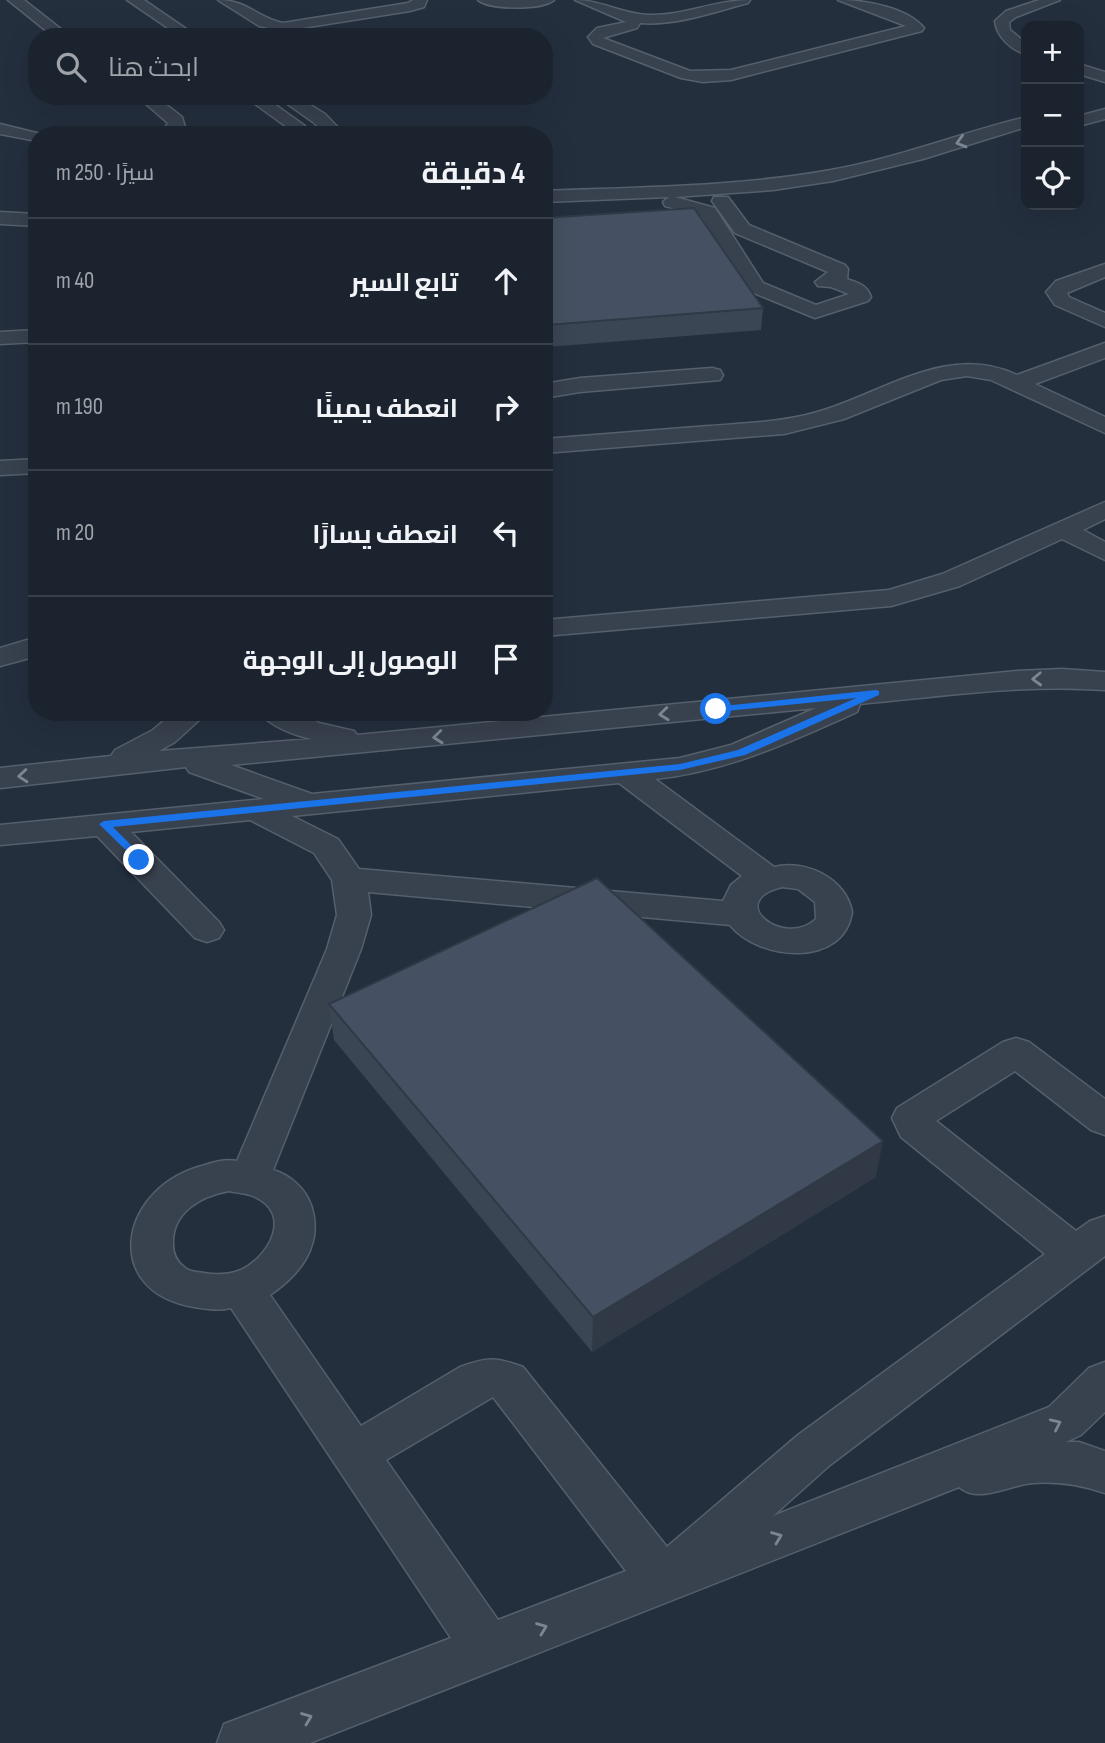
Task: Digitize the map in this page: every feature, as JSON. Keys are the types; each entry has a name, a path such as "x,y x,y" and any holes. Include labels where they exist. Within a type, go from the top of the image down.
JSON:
{"street":[{"path":"15,0 52,28"},
{"path":"134,0 177,28"},
{"path":"225,0 264,23 283,27 410,7 419,4 420,0"},
{"path":"485,0 513,5 547,0"},
{"path":"582,0 631,18 664,18 743,0"},
{"path":"631,18 634,22 632,25 601,31 595,37 598,41 687,75 702,77 731,75 917,28 908,20 845,0"},
{"path":"1021,46 1003,31 1002,22 1010,14 1053,0"},
{"path":"1084,71 1105,77"},
{"path":"1084,105 1105,99"},
{"path":"156,105 176,121 177,126"},
{"path":"265,105 294,126"},
{"path":"298,105 327,126"},
{"path":"1084,120 1105,114"},
{"path":"553,197 760,186 806,180 920,154 1021,124"},
{"path":"0,129 28,134"},
{"path":"553,209 821,190 880,179 1021,138"},
{"path":"720,199 736,224 749,232 831,265 840,272 833,280 776,297"},
{"path":"672,202 708,212 757,287 776,297 815,312 861,297 859,291 833,280"},
{"path":"0,218 28,220"},
{"path":"725,236 749,232"},
{"path":"0,233 28,235"},
{"path":"1105,270 1063,285 1056,292 1062,301 1105,321"},
{"path":"0,338 28,336"},
{"path":"1017,383 1105,350"},
{"path":"553,445 784,427 836,414 953,370 980,370 1017,383 1105,426"},
{"path":"553,390 712,375"},
{"path":"553,384 580,385"},
{"path":"0,468 28,466"},
{"path":"0,483 28,481"},
{"path":"553,627 891,598 951,580 1105,510"},
{"path":"1062,529 1105,552"},
{"path":"0,657 28,650"},
{"path":"0,778 180,758 237,756 1017,680 1062,678 1105,681"},
{"path":"0,835 680,767 741,752 876,693"},
{"path":"59,773 121,759 164,736 182,721"},
{"path":"292,721 310,730 336,736 397,741"},
{"path":"180,758 309,804"},
{"path":"625,772 766,878"},
{"path":"250,1177 344,949 354,915 349,879 326,846 253,809"},
{"path":"104,824 206,930"},
{"path":"766,878 799,878 814,883 827,892 834,903 836,914 832,925 823,934 792,942 758,934 746,925 739,914 738,903 742,892 752,883 766,878"},
{"path":"349,879 739,914"},
{"path":"664,1581 814,1450 1090,1244 915,1126 911,1118 1016,1052 1105,1121"},
{"path":"229,1175 250,1177 270,1183 285,1195 294,1211 297,1228 293,1247 281,1265 264,1279 242,1290 219,1294 196,1292 176,1285 160,1272 152,1256 151,1237 156,1219 168,1202 186,1188 229,1175"},
{"path":"242,1290 488,1649"},
{"path":"355,1454 476,1381 492,1377 507,1381 664,1581"},
{"path":"243,1743 898,1490 1065,1421 1105,1382"},
{"path":"898,1490 1032,1462 1079,1462 1105,1472"}],"building":[{"path":"694,208 763,308 553,325 553,217"},
{"path":"597,878 883,1141 593,1317 329,1004"}],"route":[{"path":"139,860 104,824 680,767 741,752 876,693 716,709"}]}
